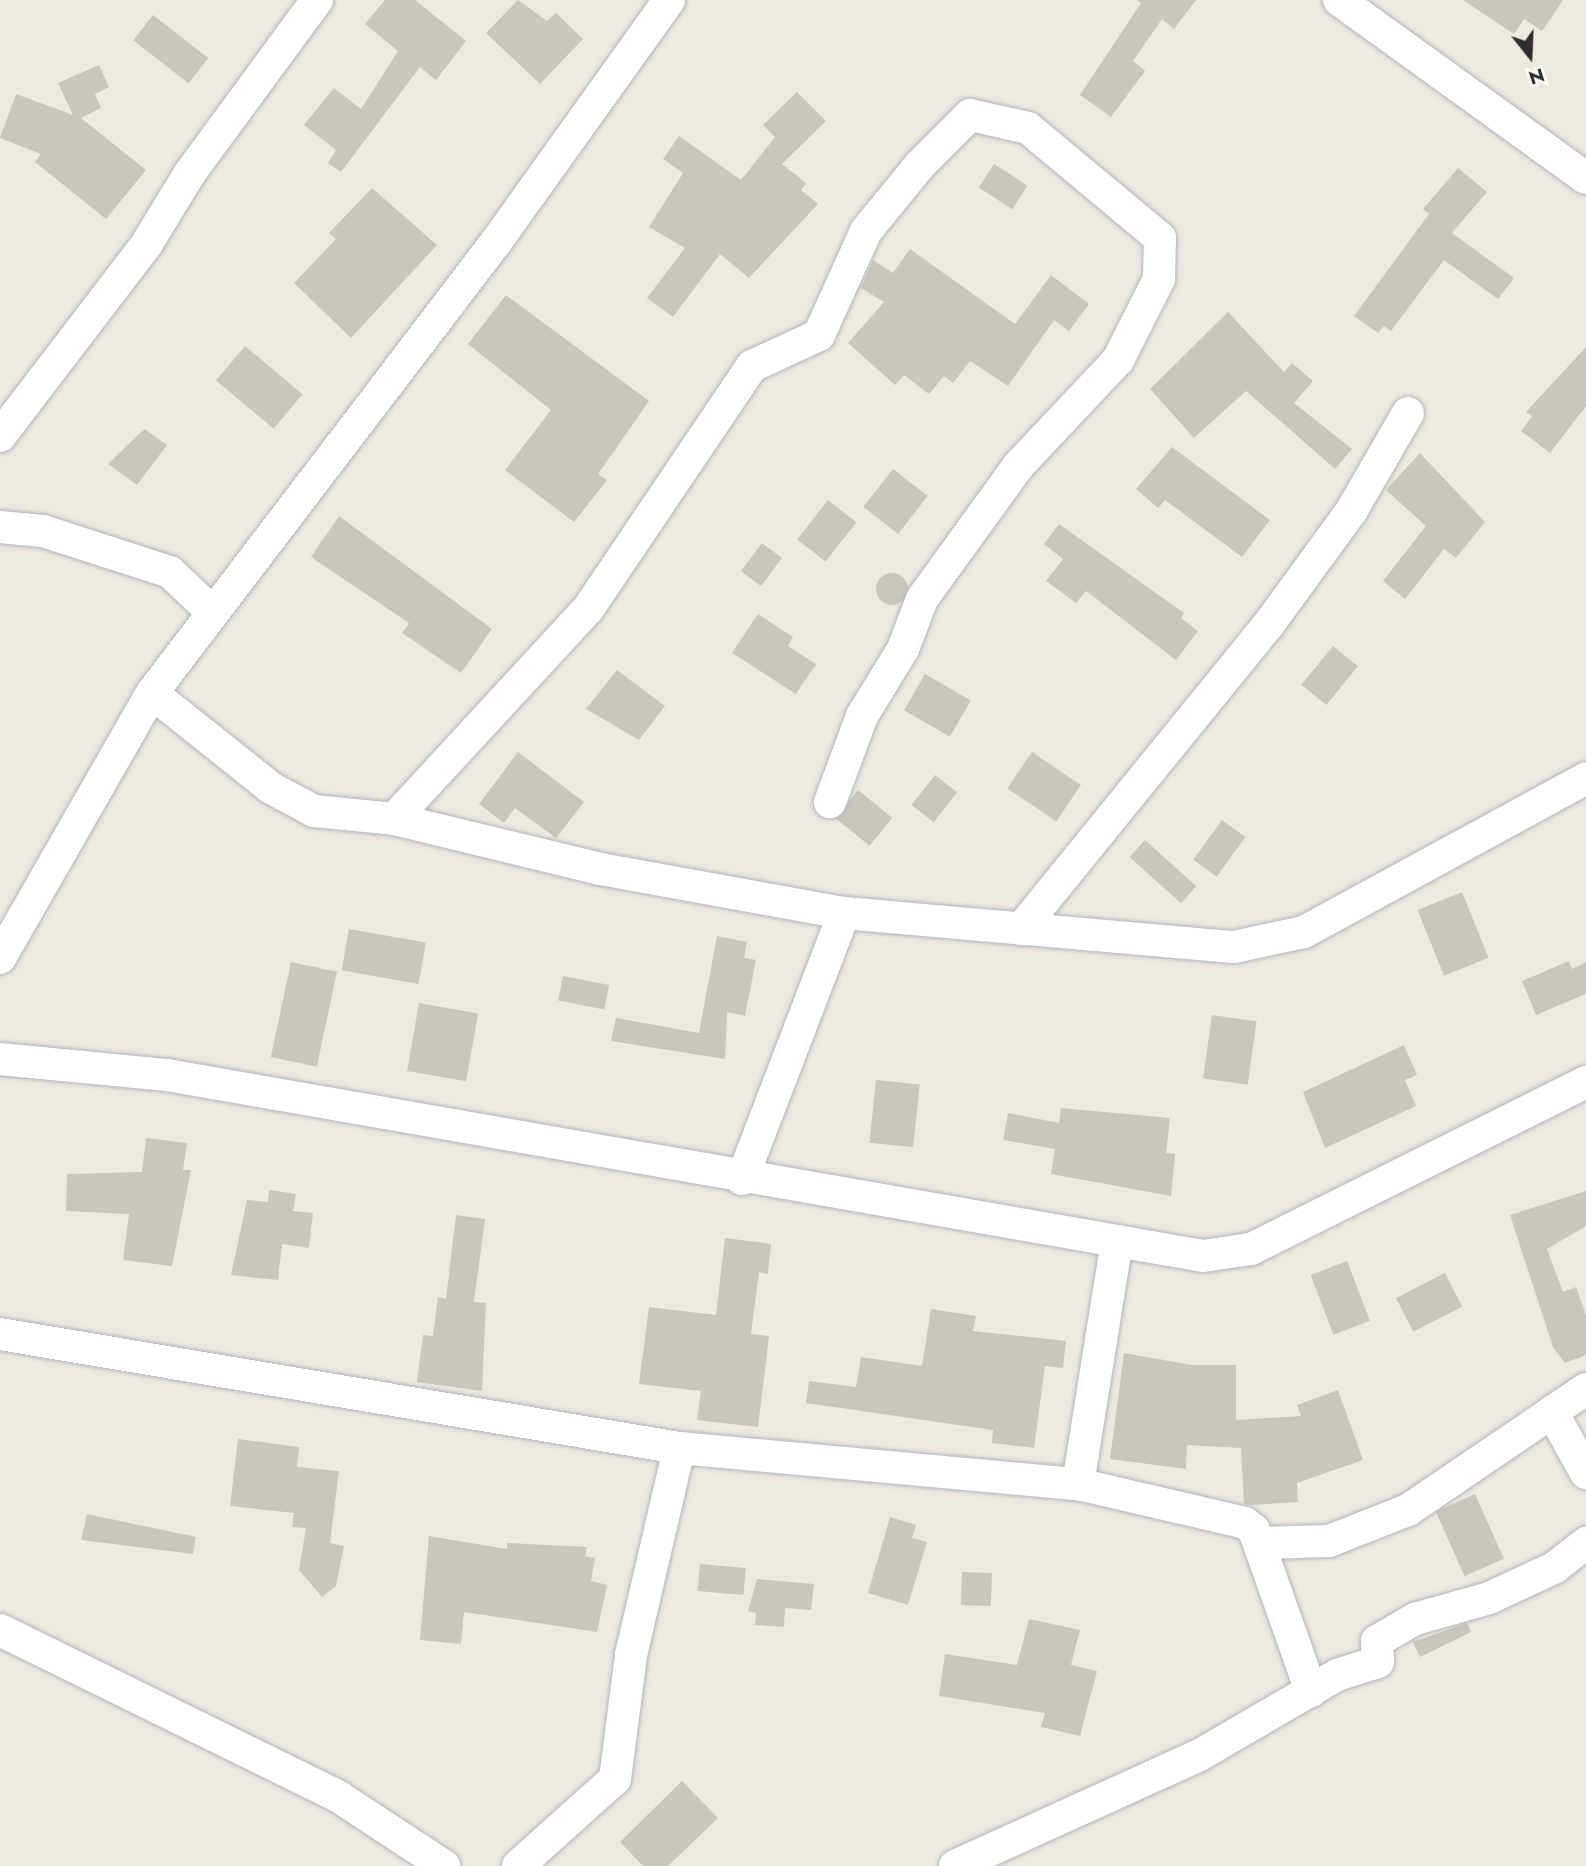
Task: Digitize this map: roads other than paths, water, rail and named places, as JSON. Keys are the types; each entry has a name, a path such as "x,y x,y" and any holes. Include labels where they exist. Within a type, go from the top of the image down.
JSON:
{"street":[{"path":"0,436 138,255 190,173 317,0"},
{"path":"0,958 152,693 210,610 496,242 670,0"},
{"path":"1339,0 1586,178"},
{"path":"394,819 588,609 752,366 819,335 866,231 920,164 970,116 1028,128 1160,238 1159,279 1118,360 1019,466 922,599 903,649 863,716 830,802"},
{"path":"1021,929 1269,624 1352,510 1408,413"},
{"path":"0,527 43,531 170,572 210,610"},
{"path":"152,693 271,788 314,811 394,819 601,869 844,913 1234,947 1304,932 1586,778"},
{"path":"742,1179 844,913"},
{"path":"0,1059 167,1076 742,1179 1203,1256 1251,1249 1586,1082"},
{"path":"1079,1484 1117,1241"},
{"path":"0,1334 678,1448 1079,1484 1245,1523 1259,1543 1311,1692"},
{"path":"1259,1543 1329,1541 1408,1510 1586,1389"},
{"path":"1552,1412 1586,1473"},
{"path":"518,1866 615,1779 631,1655 678,1448"},
{"path":"955,1866 1198,1756 1337,1675 1378,1662 1377,1641 1415,1619 1489,1598 1554,1568 1586,1543"},
{"path":"0,1630 339,1797 444,1866"}]}
